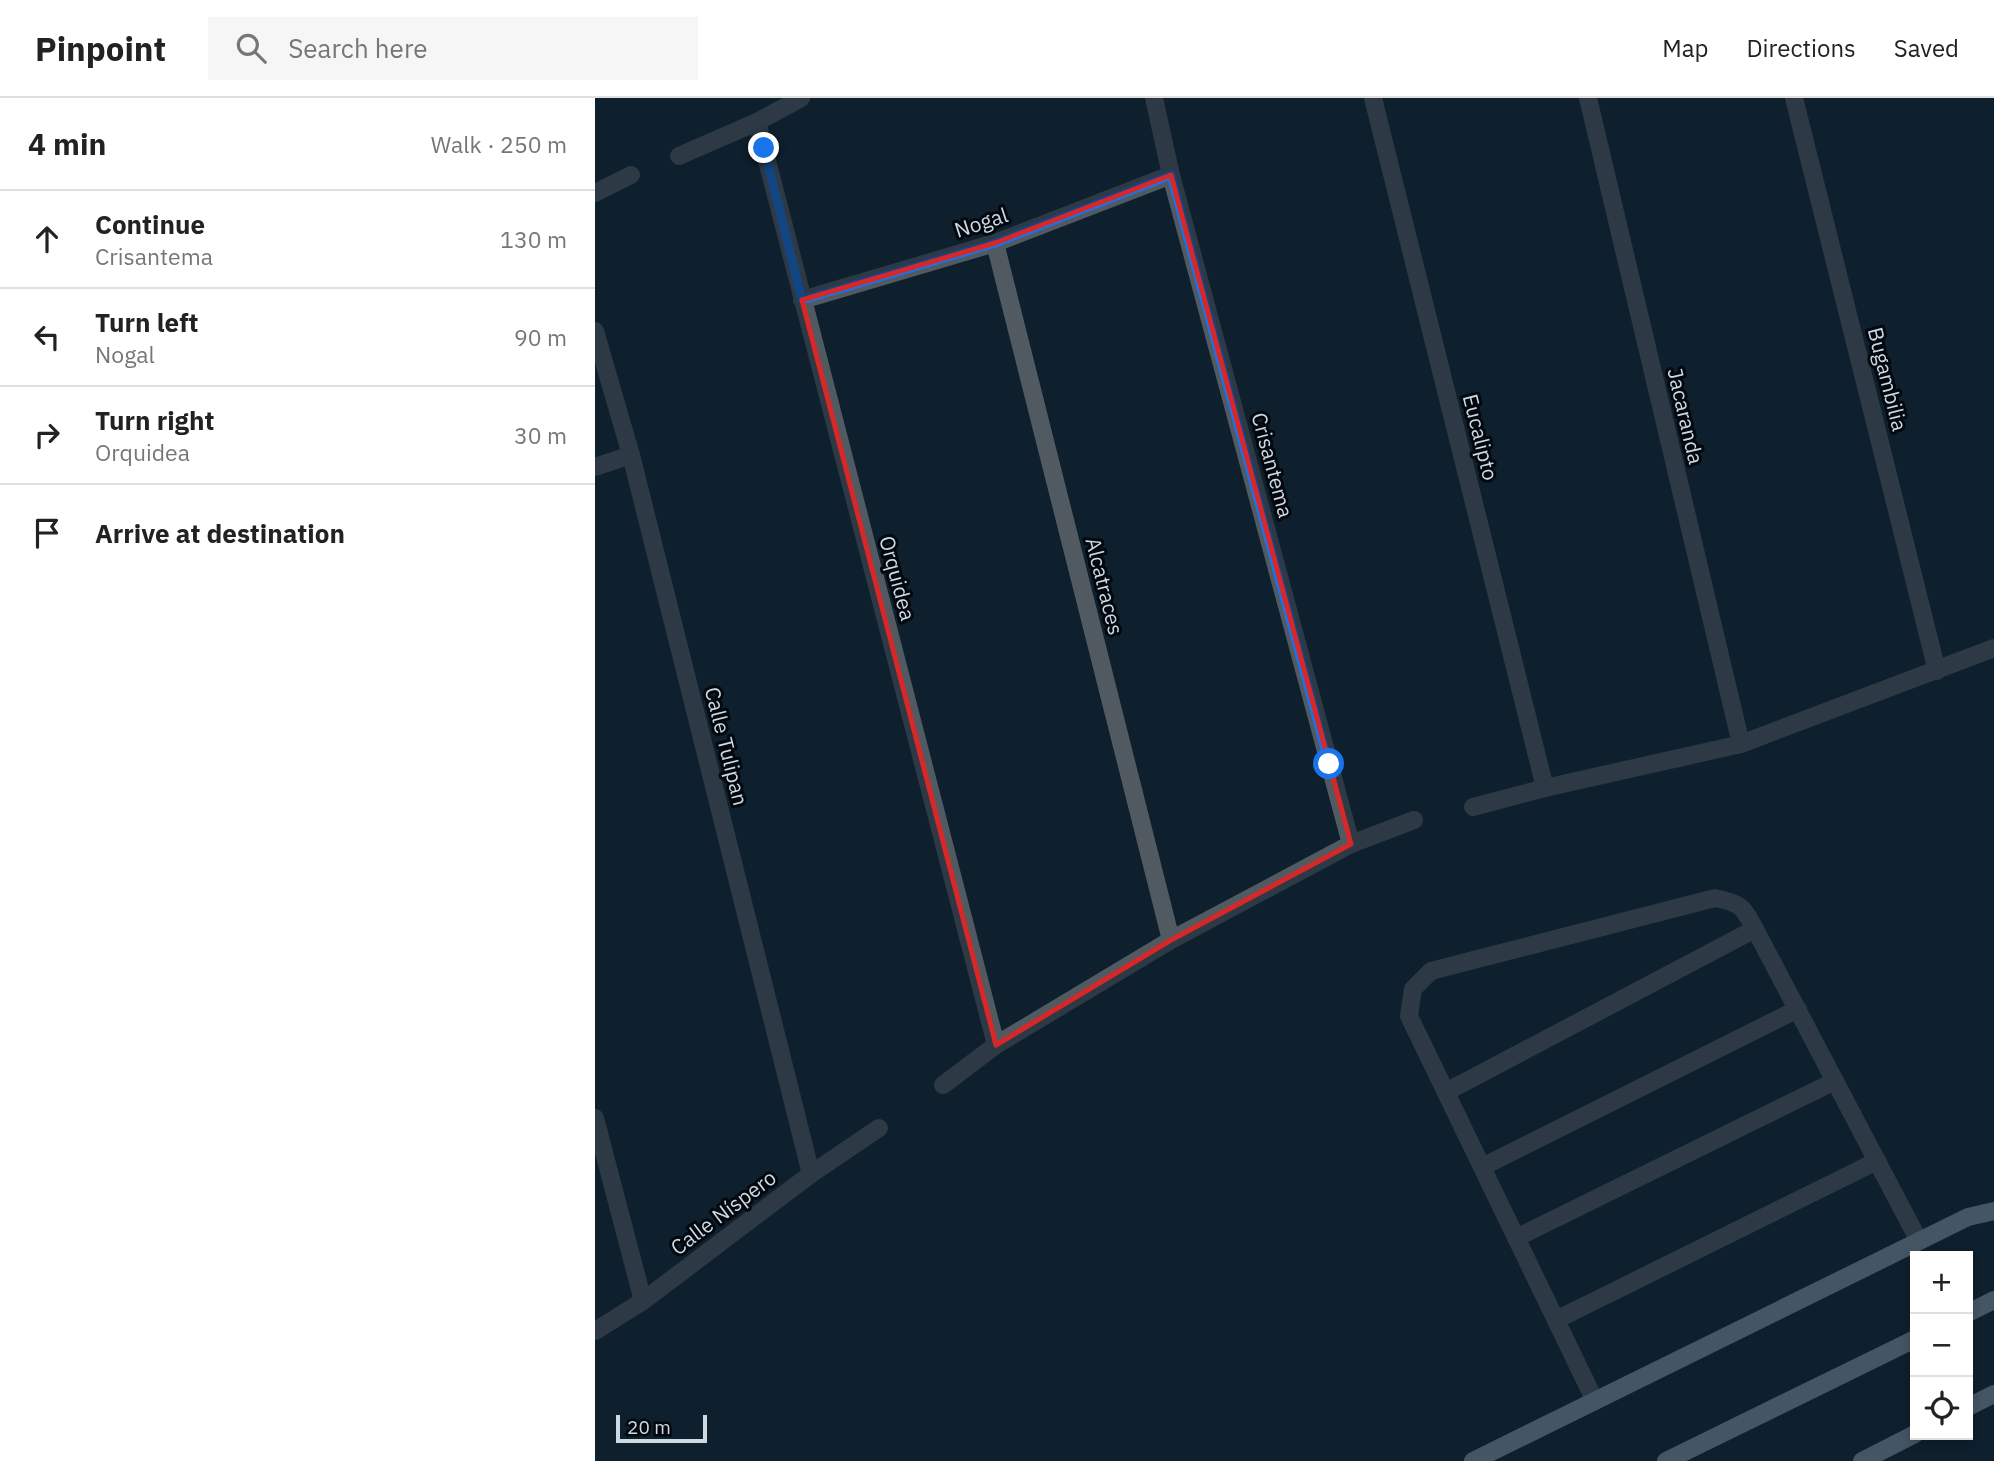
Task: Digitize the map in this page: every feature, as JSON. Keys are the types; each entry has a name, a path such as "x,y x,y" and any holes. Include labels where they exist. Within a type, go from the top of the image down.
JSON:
{"main road":[{"path":"1473,1461 1968,1217 1994,1211"},
{"path":"1973,1310 1994,1300"},
{"path":"1666,1461 1910,1341"},
{"path":"1973,1404 1994,1394"},
{"path":"1863,1461 1910,1437"}],"street":[{"path":"678,156 757,122 801,98"},
{"name":"Crisantema","path":"1154,98 1171,175 1350,844"},
{"name":"Eucalipto","path":"1373,98 1545,788"},
{"name":"Jacaranda","path":"1588,98 1741,744"},
{"name":"Bugambilia","path":"1794,98 1937,671"},
{"name":"Orquidea","path":"757,122 996,1045"},
{"path":"595,193 631,175"},
{"name":"Nogal","path":"802,300 995,243 1171,175"},
{"name":"Alcatraces","path":"995,243 1171,940"},
{"name":"Calle Tulipan","path":"595,331 631,455 811,1174"},
{"path":"595,467 631,455"},
{"path":"1473,807 1741,744 1994,648"},
{"path":"943,1086 996,1045 1171,940 1350,844 1414,820"},
{"path":"1595,1401 1409,1016 1413,989 1431,971 1715,898 1734,902 1746,913 1755,929 1919,1241"},
{"path":"1446,1092 1755,929"},
{"path":"1482,1167 1798,1009"},
{"path":"1516,1238 1835,1081"},
{"path":"595,1118 643,1301"},
{"name":"Calle Níspero","path":"595,1331 643,1301 811,1174 879,1128"},
{"path":"1556,1320 1877,1161"}],"highlighted area":[{"path":"1171,175 1351,844 1171,940 996,1045 802,300 995,243"}],"route":[{"path":"764,148 802,300 995,243 1171,175 1329,764"}]}
